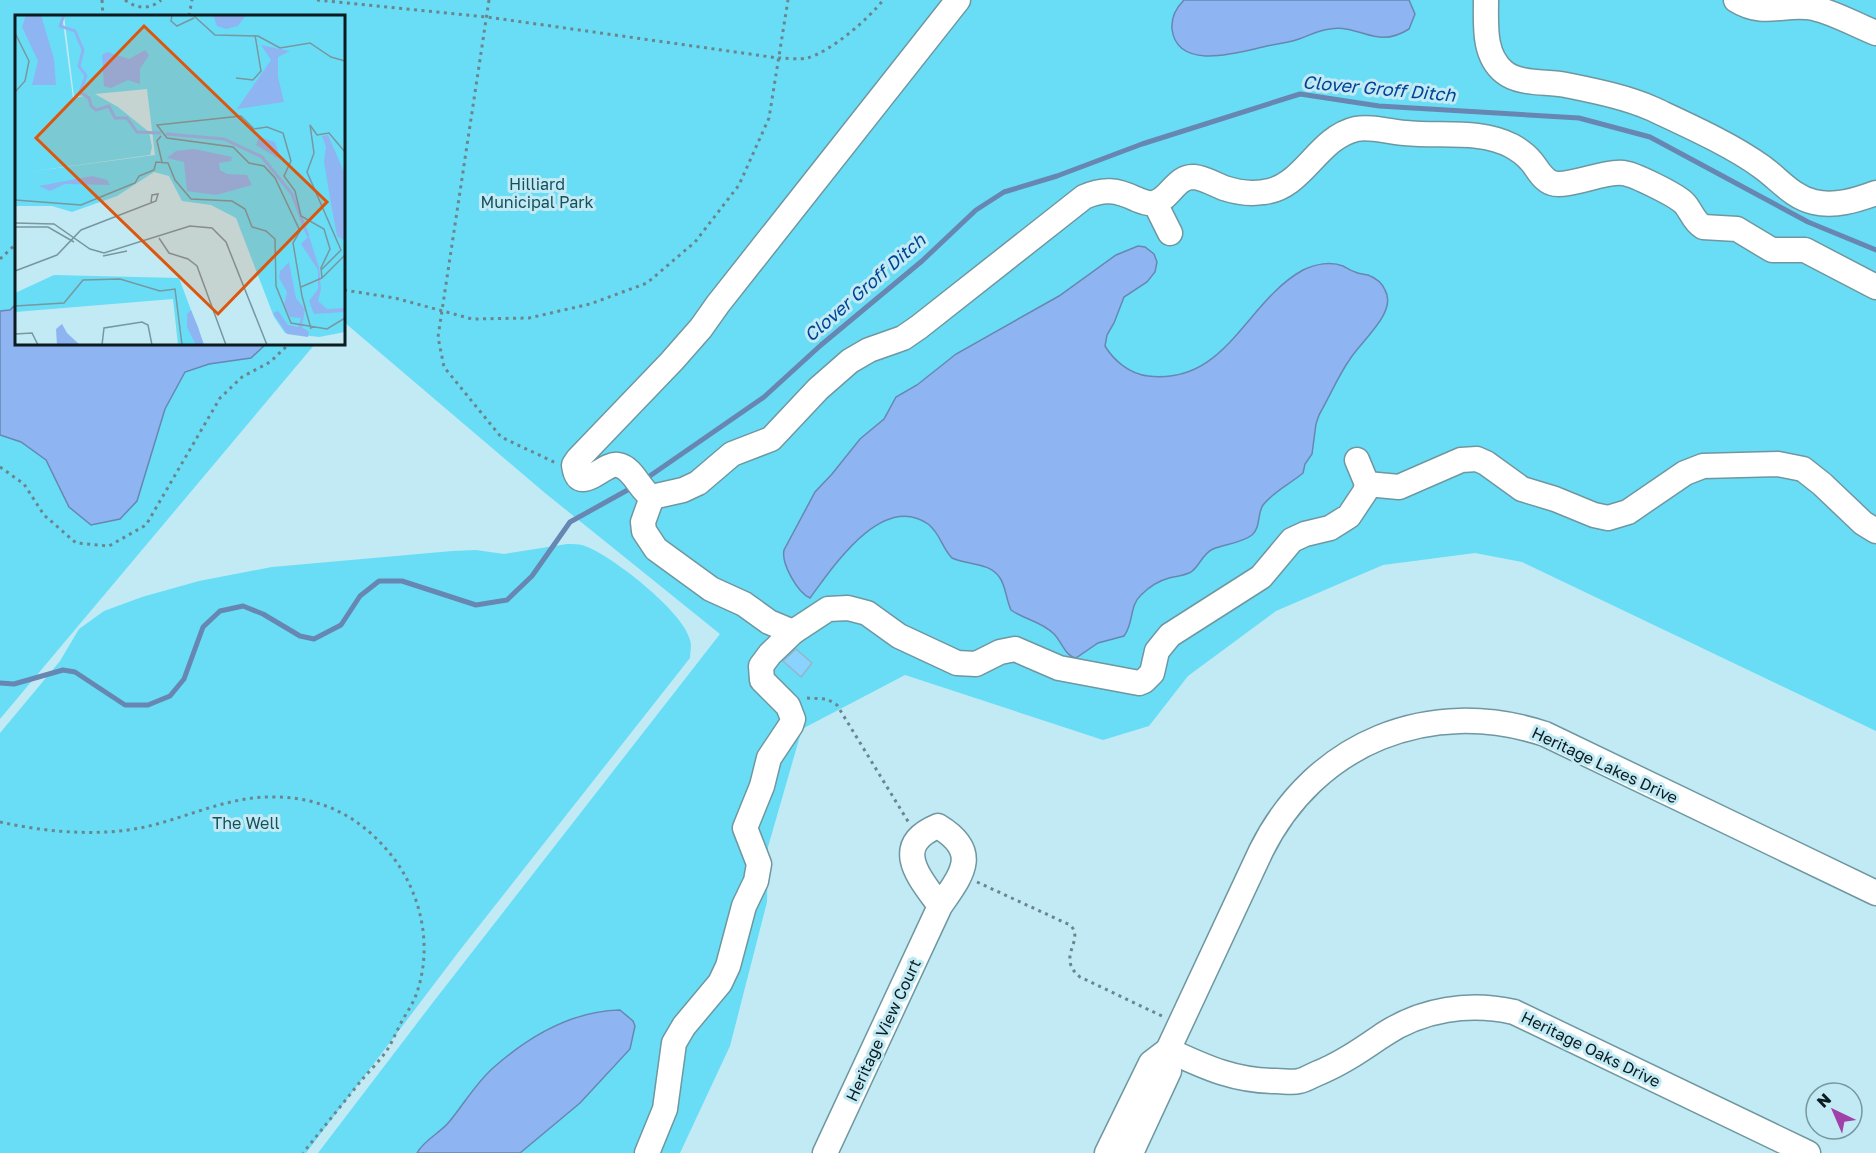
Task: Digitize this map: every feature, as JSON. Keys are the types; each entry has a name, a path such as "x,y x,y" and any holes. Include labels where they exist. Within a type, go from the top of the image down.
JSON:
{"street":[{"path":"958,0 693,338 574,465 575,472 580,477 585,479 610,465 619,465 643,488 669,494 698,483 732,454 771,440 818,388 850,361 911,333 1084,197 1104,190 1114,190 1142,201 1155,203 1182,180 1189,177 1200,178 1224,188 1245,192 1273,190 1293,179 1330,143 1349,131 1358,129 1407,134 1476,135 1510,145 1523,152 1547,180 1558,184 1612,173 1632,175 1677,197 1703,227 1737,229 1772,250 1805,250 1876,287"},
{"path":"1486,0 1486,28 1490,52 1496,64 1515,79 1565,85 1621,98 1650,108 1761,166 1796,195 1813,202 1834,204 1876,193"},
{"path":"1736,0 1753,9 1761,10 1804,7 1817,9 1876,33"},
{"path":"1155,203 1170,233"},
{"path":"1367,484 1399,487 1461,460 1478,459 1522,489 1608,518 1628,512 1685,473 1703,465 1778,464 1803,469 1822,483 1863,523 1876,531"},
{"path":"647,1153 665,1109 677,1035 720,983 728,966 744,906 759,871 758,858 749,842 745,828 762,786 769,758 793,719 788,706 762,680 761,666 770,654 793,632 828,609 837,607 858,609 875,617 899,636 957,663 976,664 1000,652 1016,649 1059,668 1139,683 1152,674 1157,651 1170,635 1262,577 1292,540 1343,521 1360,500 1367,484 1357,460"},
{"path":"643,488 644,531 656,549 711,588 744,604 769,622 793,632"},
{"name":"Heritage Lakes Drive","path":"1131,1153 1168,1071 1168,1050 1271,830 1315,777 1337,761 1399,730 1430,723 1483,720 1545,734 1876,893"},
{"path":"940,906 915,870 911,858 915,841 925,831 938,826 949,833 964,855 962,874"},
{"name":"Heritage View Court","path":"825,1153 940,906 962,874"},
{"name":"Heritage Oaks Drive","path":"1168,1050 1216,1072 1238,1078 1257,1081 1299,1081 1335,1066 1406,1022 1439,1011 1467,1006 1492,1007 1514,1012 1808,1153"},
{"name":"Heritage Lakes Drive","path":"1107,1153 1150,1063 1168,1050"}],"path":[{"path":"102,0 103,15"},
{"path":"125,0 141,8 161,0"},
{"path":"189,15 192,0"},
{"path":"317,0 487,17 778,58 807,58 838,42 875,11 883,0"},
{"path":"489,0 438,337 444,367 501,437 556,463"},
{"path":"345,290 395,298 472,319 529,318 590,304 647,283 695,242 739,185 769,118 788,0"},
{"path":"0,259 15,245"},
{"path":"0,467 24,484 44,516 76,543 108,546 146,525 220,398 242,377 270,362 288,345"},
{"path":"778,697 820,698 837,705 905,817 920,836"},
{"path":"0,822 61,831 122,829 142,827 174,819 226,802 275,796 303,799 332,808 353,818 374,835 397,861 411,886 422,921 424,958 416,995 388,1048 303,1153"},
{"path":"962,874 1070,925 1075,934 1069,965 1072,971 1080,977 1180,1024"}],"green space":[{"name":"Hilliard Municipal Park","path":"0,0 1876,0 1876,731 1522,562 1475,553 1383,565 1276,611 1188,676 1149,726 1103,740 905,675 802,729 768,847 767,902 730,1046 680,1153 318,1153 720,634 545,493 345,323 345,15 15,15 15,345 314,345 0,719"},
{"name":"The Well","path":"567,544 583,545 597,551 628,572 661,600 685,628 691,642 690,658 460,950 306,1153 0,1153 0,733 60,661 79,629 104,611 142,597 199,581 272,567 452,551 476,550 504,554"}],"shaded area":[{"path":"1184,0 1409,0 1415,14 1409,29 1397,35 1378,37 1341,28 1330,29 1290,42 1239,53 1210,56 1196,55 1185,50 1176,42 1172,21 1176,10"},
{"path":"1138,246 1145,247 1154,254 1157,262 1155,272 1147,282 1124,297 1107,335 1105,346 1123,366 1141,375 1175,375 1197,368 1216,355 1283,284 1308,268 1323,264 1338,264 1374,278 1385,290 1388,299 1383,317 1355,352 1319,415 1312,454 1305,464 1303,473 1267,500 1260,512 1255,532 1243,540 1213,549 1191,572 1165,579 1150,587 1137,599 1124,636 1098,643 1076,658 1069,655 1057,637 1049,630 1011,610 1004,585 996,573 984,566 952,558 928,524 911,517 893,518 877,525 860,537 810,598 805,595 788,570 784,550 815,492 860,439 884,419 896,397 917,385 956,354 1059,296 1116,255"},
{"path":"15,305 15,345 265,345 251,358 209,364 185,372 165,409 137,501 120,519 91,525 69,507 46,460 21,442 0,435 0,311 10,310"},
{"path":"620,1010 633,1021 635,1026 630,1049 580,1103 520,1153 417,1153 449,1122 487,1074 521,1046 568,1021 585,1015"}],"building":[{"path":"796,649 812,663 801,677 783,661"}],"waterway":[{"name":"Clover Groff Ditch","path":"644,480 764,397 821,345 922,261 976,210 1004,192 1057,176 1142,144 1300,94 1379,106 1579,118 1650,137 1808,222 1876,250"},
{"name":"Clover Groff Ditch","path":"0,683 14,684 63,670 75,672 125,705 148,705 170,696 184,679 203,627 220,611 243,606 263,614 300,636 314,639 341,625 360,596 379,581 402,581 476,605 507,600 532,576 570,522 633,487"}]}
